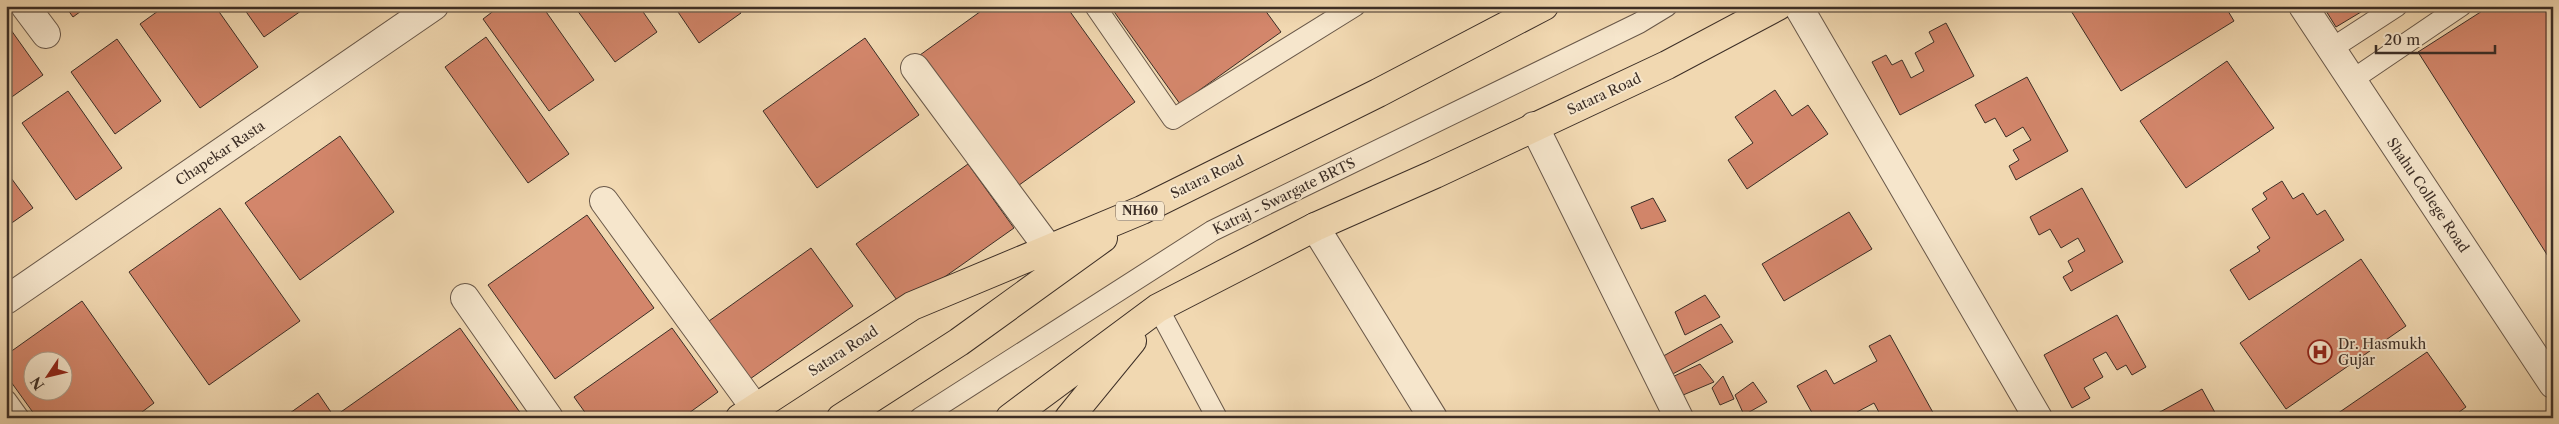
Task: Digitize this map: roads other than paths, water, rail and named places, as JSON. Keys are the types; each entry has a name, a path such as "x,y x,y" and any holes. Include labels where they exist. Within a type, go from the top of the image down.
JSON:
{"highway":[{"name":"Satara Road","path":"748,413 912,306 1142,210 1378,93 1544,6"},
{"name":"Satara Road","path":"1158,308 1315,227 1435,174 1667,65 1778,6"},
{"path":"841,418 959,342 1142,210"},
{"path":"1018,412 1158,308"},
{"path":"1069,418 1158,308"}],"street":[{"path":"25,6 46,34"},
{"name":"Chapekar Rasta","path":"6,300 434,6"},
{"path":"1798,6 2038,418"},
{"name":"Shahu College Road","path":"2303,6 2551,378"},
{"path":"915,68 1049,249"},
{"path":"1534,126 1679,418"},
{"path":"604,201 748,413"},
{"path":"1315,227 1433,418"},
{"path":"465,298 549,418"}],"lane":[{"path":"1096,6 1173,119 1332,12 1355,6"},
{"name":"Katraj - Swargate BRTS","path":"920,418 1212,231 1639,23 1667,6"},
{"path":"2331,48 2397,6"},
{"path":"2352,80 2460,6"},
{"path":"1158,308 1217,418"},
{"path":"6,400 19,418"}],"place":[{"name":"Dr. Hasmukh Gujar","path":"2320,352"}]}
